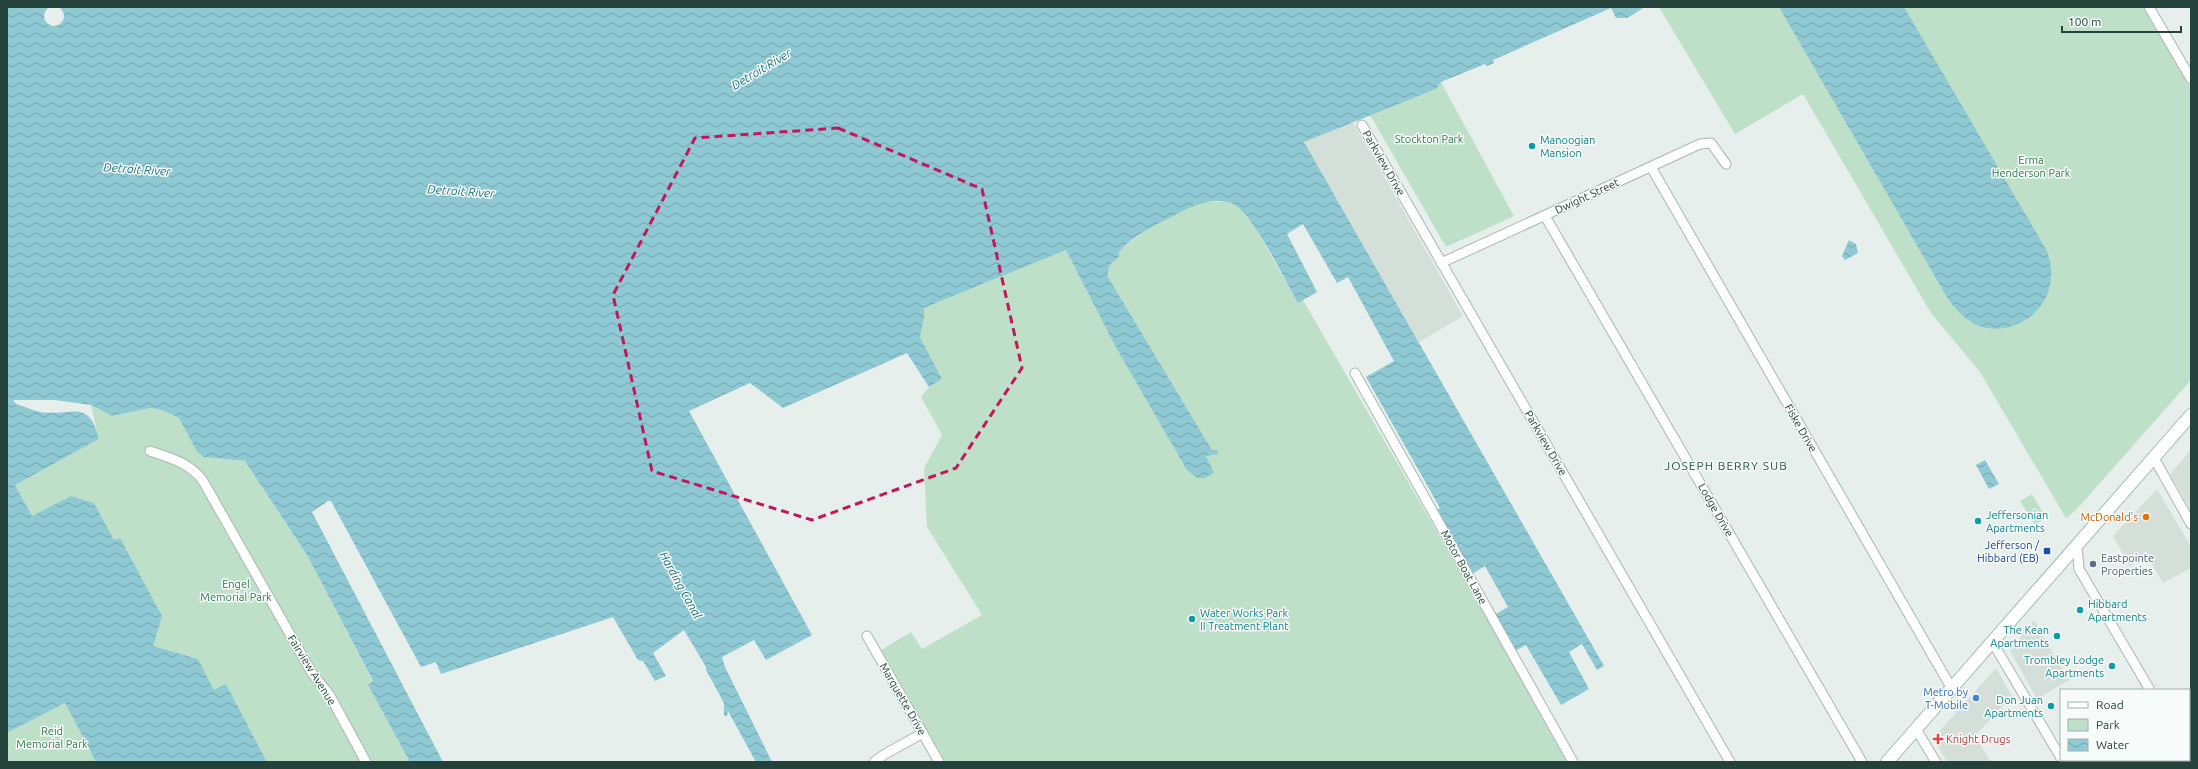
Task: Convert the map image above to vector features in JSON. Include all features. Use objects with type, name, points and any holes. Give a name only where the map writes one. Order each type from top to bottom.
[{"type":"main road","points":[[1887,762],[2191,416]]},
{"type":"street","points":[[2149,7],[2191,79]]},
{"type":"street","name":"Parkview Drive","points":[[1362,125],[1730,762]]},
{"type":"street","name":"Dwight Street","points":[[1441,263],[1705,142],[1715,147],[1726,164]]},
{"type":"street","name":"Fiske Drive","points":[[1650,167],[1952,688]]},
{"type":"street","name":"Lodge Drive","points":[[1545,216],[1862,762]]},
{"type":"street","name":"Motor Boat Lane","points":[[1355,373],[1573,762]]},
{"type":"street","name":"Fairview Avenue","points":[[150,451],[181,461],[198,474],[312,673],[329,694],[366,762]]},
{"type":"street","points":[[2154,458],[2191,524]]},
{"type":"street","points":[[2077,546],[2079,569],[2149,689]]},
{"type":"street","name":"Marquette Drive","points":[[867,636],[940,762]]},
{"type":"street","points":[[1993,643],[2060,757]]},
{"type":"street","points":[[1916,729],[1936,762]]},
{"type":"street","points":[[874,762],[885,754],[923,733]]},
{"type":"highlighted area","points":[[838,128],[982,189],[1022,368],[956,468],[812,520],[652,471],[613,295],[695,138]]},
{"type":"shaded area","points":[[1353,122],[1463,316],[1419,342],[1304,142]]},
{"type":"shaded area","points":[[2191,450],[2191,511],[2170,474]]},
{"type":"shaded area","points":[[2157,489],[2191,547],[2191,568],[2163,583],[2145,553],[2130,567],[2113,536]]},
{"type":"shaded area","points":[[2034,620],[2069,680],[2037,699],[2010,651]]},
{"type":"shaded area","points":[[1996,668],[2012,696],[1975,736],[1991,762],[1947,762],[1933,738]]},
{"type":"green space","name":"Erma Henderson Park","points":[[1659,7],[2145,7],[2191,88],[2191,380],[2076,510],[2066,518],[1980,372],[1931,313],[1803,94],[1735,134]]},
{"type":"green space","name":"Stockton Park","points":[[1441,82],[1514,216],[1446,247],[1370,115],[1436,89]]},
{"type":"green space","points":[[1226,202],[1235,204],[1248,215],[1298,303],[1303,300],[1570,762],[945,762],[881,650],[911,632],[922,649],[982,615],[927,527],[924,468],[942,435],[921,397],[929,387],[942,379],[920,337],[924,318],[924,308],[1066,250],[1114,344],[1142,391],[1206,456],[1217,450],[1212,450],[1108,277],[1108,270],[1110,265],[1119,257],[1119,252],[1125,246],[1156,224],[1198,203]]},
{"type":"green space","name":"Engel Memorial Park","points":[[91,405],[112,416],[151,408],[162,410],[179,418],[197,452],[204,457],[245,461],[307,555],[373,682],[368,685],[410,762],[267,762],[226,684],[214,691],[198,659],[153,646],[120,538],[114,540],[94,503],[71,496],[32,517],[15,485],[99,439]]},
{"type":"green space","points":[[2032,494],[2046,518],[2035,525],[2020,501]]},
{"type":"green space","name":"Reid Memorial Park","points":[[65,703],[96,762],[7,762],[7,733]]},
{"type":"water","points":[[7,7],[1645,7],[1627,18],[1616,18],[1611,8],[1493,60],[1494,63],[1487,66],[1485,64],[1441,82],[1436,89],[1304,142],[1604,666],[1597,670],[1582,644],[1569,652],[1589,689],[1561,705],[1526,645],[1515,651],[1494,615],[1508,607],[1485,566],[1470,575],[1434,512],[1440,508],[1366,377],[1394,361],[1348,277],[1337,283],[1303,224],[1287,234],[1317,292],[1298,303],[1259,233],[1249,219],[1241,209],[1233,204],[1218,201],[1203,203],[1188,208],[1138,235],[1119,252],[1119,257],[1110,265],[1108,270],[1108,277],[1212,450],[1217,450],[1218,454],[1206,456],[1214,473],[1204,478],[1197,478],[1187,470],[1114,344],[1066,250],[924,308],[924,318],[920,337],[942,379],[929,387],[907,353],[783,408],[750,383],[689,411],[812,635],[766,660],[754,640],[722,657],[725,667],[772,762],[756,762],[728,711],[727,716],[724,716],[724,703],[706,670],[706,667],[684,630],[653,653],[666,676],[655,681],[643,661],[638,660],[613,617],[441,674],[436,662],[421,667],[331,501],[328,501],[312,512],[443,762],[410,762],[368,685],[373,681],[307,555],[245,461],[204,457],[197,452],[179,418],[162,410],[151,408],[112,416],[91,405],[55,400],[13,400],[16,404],[40,412],[84,413],[90,418],[95,426],[99,439],[15,485],[32,516],[71,496],[94,503],[114,540],[120,538],[162,616],[153,646],[198,659],[214,690],[226,684],[267,762],[96,762],[65,703],[7,733]]},
{"type":"water","points":[[1779,7],[1904,7],[2047,251],[2051,271],[2049,291],[2043,303],[2035,313],[2013,326],[2001,329],[1988,328],[1971,322],[1963,316],[1948,299]]},
{"type":"water","points":[[1849,240],[1856,244],[1858,253],[1845,260],[1842,256]]},
{"type":"water","points":[[1985,460],[1999,484],[1989,489],[1976,465]]},
{"type":"pier","points":[[54,6],[61,9],[64,16],[61,23],[54,26],[47,23],[44,16],[47,9]]},
{"type":"place","name":"Manoogian Mansion","points":[[1532,146]]},
{"type":"place","name":"McDonald's","points":[[2146,517]]},
{"type":"place","name":"Jeffersonian Apartments","points":[[1978,521]]},
{"type":"place","name":"Jefferson / Hibbard (EB)","points":[[2047,551]]},
{"type":"place","name":"Eastpointe Properties","points":[[2093,564]]},
{"type":"place","name":"Hibbard Apartments","points":[[2080,610]]},
{"type":"place","name":"Water Works Park II Treatment Plant","points":[[1192,619]]},
{"type":"place","name":"The Kean Apartments","points":[[2057,636]]},
{"type":"place","name":"Trombley Lodge Apartments","points":[[2112,666]]},
{"type":"place","name":"Metro by T-Mobile","points":[[1976,698]]},
{"type":"place","name":"Don Juan Apartments","points":[[2051,706]]},
{"type":"place","name":"Knight Drugs","points":[[1938,739]]},
{"type":"district","name":"JOSEPH BERRY SUB","points":[[1726,465]]},
{"type":"water label","name":"Detroit River","points":[[761,69]]},
{"type":"water label","name":"Detroit River","points":[[137,169]]},
{"type":"water label","name":"Detroit River","points":[[461,191]]},
{"type":"water label","name":"Harding Canal","points":[[681,585]]}]
